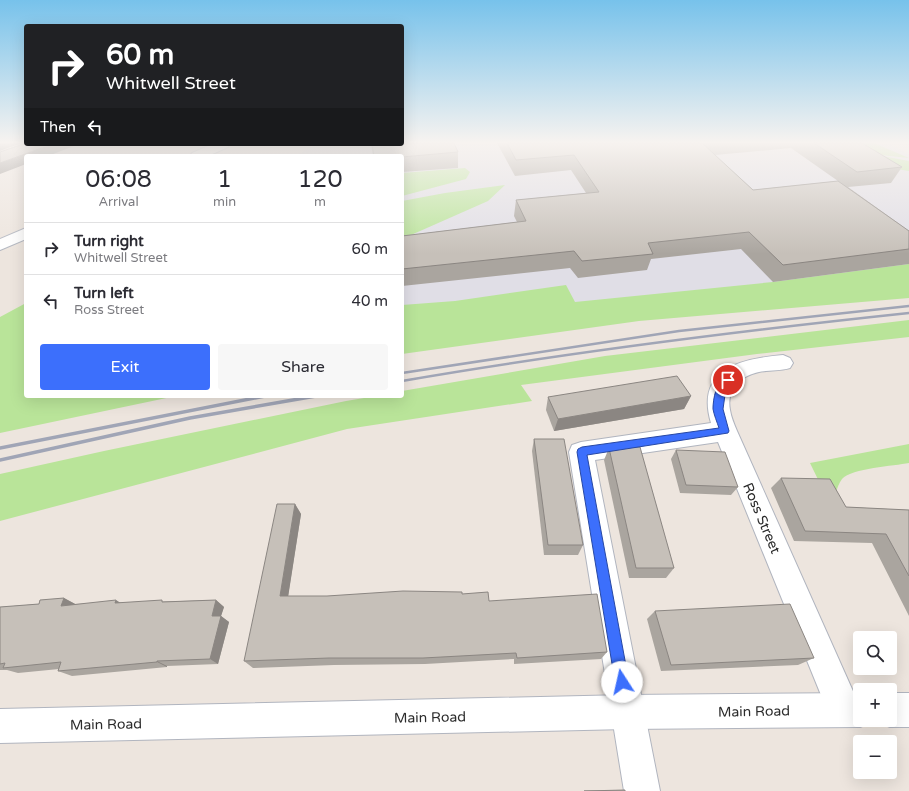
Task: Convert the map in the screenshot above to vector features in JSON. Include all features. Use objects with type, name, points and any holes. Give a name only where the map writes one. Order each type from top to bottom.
[{"type":"street","points":[[0,245],[24,234]]},
{"type":"street","name":"Ross Street","points":[[783,363],[757,365],[734,373],[721,387],[718,409],[724,431],[852,710]]},
{"type":"street","points":[[642,791],[582,452],[724,431]]},
{"type":"street","name":"Main Road","points":[[0,726],[628,712],[852,710]]},
{"type":"street","points":[[897,710],[909,710]]},
{"type":"shaded area","points":[[404,180],[909,180],[909,273],[404,333]]},
{"type":"green space","points":[[404,180],[463,180],[404,195]]},
{"type":"green space","points":[[505,185],[488,201],[404,238],[404,201],[445,193]]},
{"type":"green space","points":[[909,264],[909,298],[639,321],[404,354],[404,305],[455,301],[566,285],[575,302],[773,282]]},
{"type":"green space","points":[[24,304],[24,398],[166,398],[0,433],[0,317]]},
{"type":"green space","points":[[909,320],[909,337],[757,354],[521,385],[532,401],[347,429],[0,521],[0,474],[346,401],[364,398],[404,398],[404,391],[605,356]]},
{"type":"green space","points":[[909,444],[909,463],[874,468],[847,475],[842,479],[836,493],[827,498],[810,463]]},
{"type":"building","points":[[591,180],[742,180],[753,190],[838,181],[909,231],[909,249],[783,265],[749,232],[648,243],[653,254],[582,261],[574,251],[404,269],[404,236],[526,221],[516,200],[599,192]]},
{"type":"building","points":[[677,376],[691,396],[558,419],[548,397]]},
{"type":"building","points":[[534,439],[564,439],[583,545],[548,545]]},
{"type":"building","points":[[640,447],[674,568],[636,568],[609,448]]},
{"type":"building","points":[[676,450],[725,452],[738,487],[686,485]]},
{"type":"building","points":[[781,478],[830,479],[846,507],[909,510],[909,576],[886,534],[805,531]]},
{"type":"building","points":[[277,504],[295,504],[280,596],[327,596],[403,591],[462,592],[462,594],[488,592],[489,601],[597,594],[607,652],[517,658],[516,653],[423,658],[329,658],[244,661]]},
{"type":"building","points":[[64,598],[61,606],[116,600],[115,603],[162,600],[162,602],[216,600],[212,616],[221,616],[210,659],[157,661],[58,671],[61,662],[3,668],[5,663],[0,664],[0,607],[39,604],[40,600]]},
{"type":"building","points":[[790,604],[814,658],[671,665],[655,611]]},
{"type":"building","points":[[625,790],[625,791],[584,791]]},
{"type":"railway","points":[[404,373],[679,331],[909,306]]},
{"type":"railway","points":[[404,381],[465,370],[655,343],[909,313]]},
{"type":"railway","points":[[0,448],[255,398]]},
{"type":"railway","points":[[0,460],[190,418],[305,398]]},
{"type":"route","points":[[622,682],[582,452],[724,431],[718,409],[721,387],[728,380]]}]
